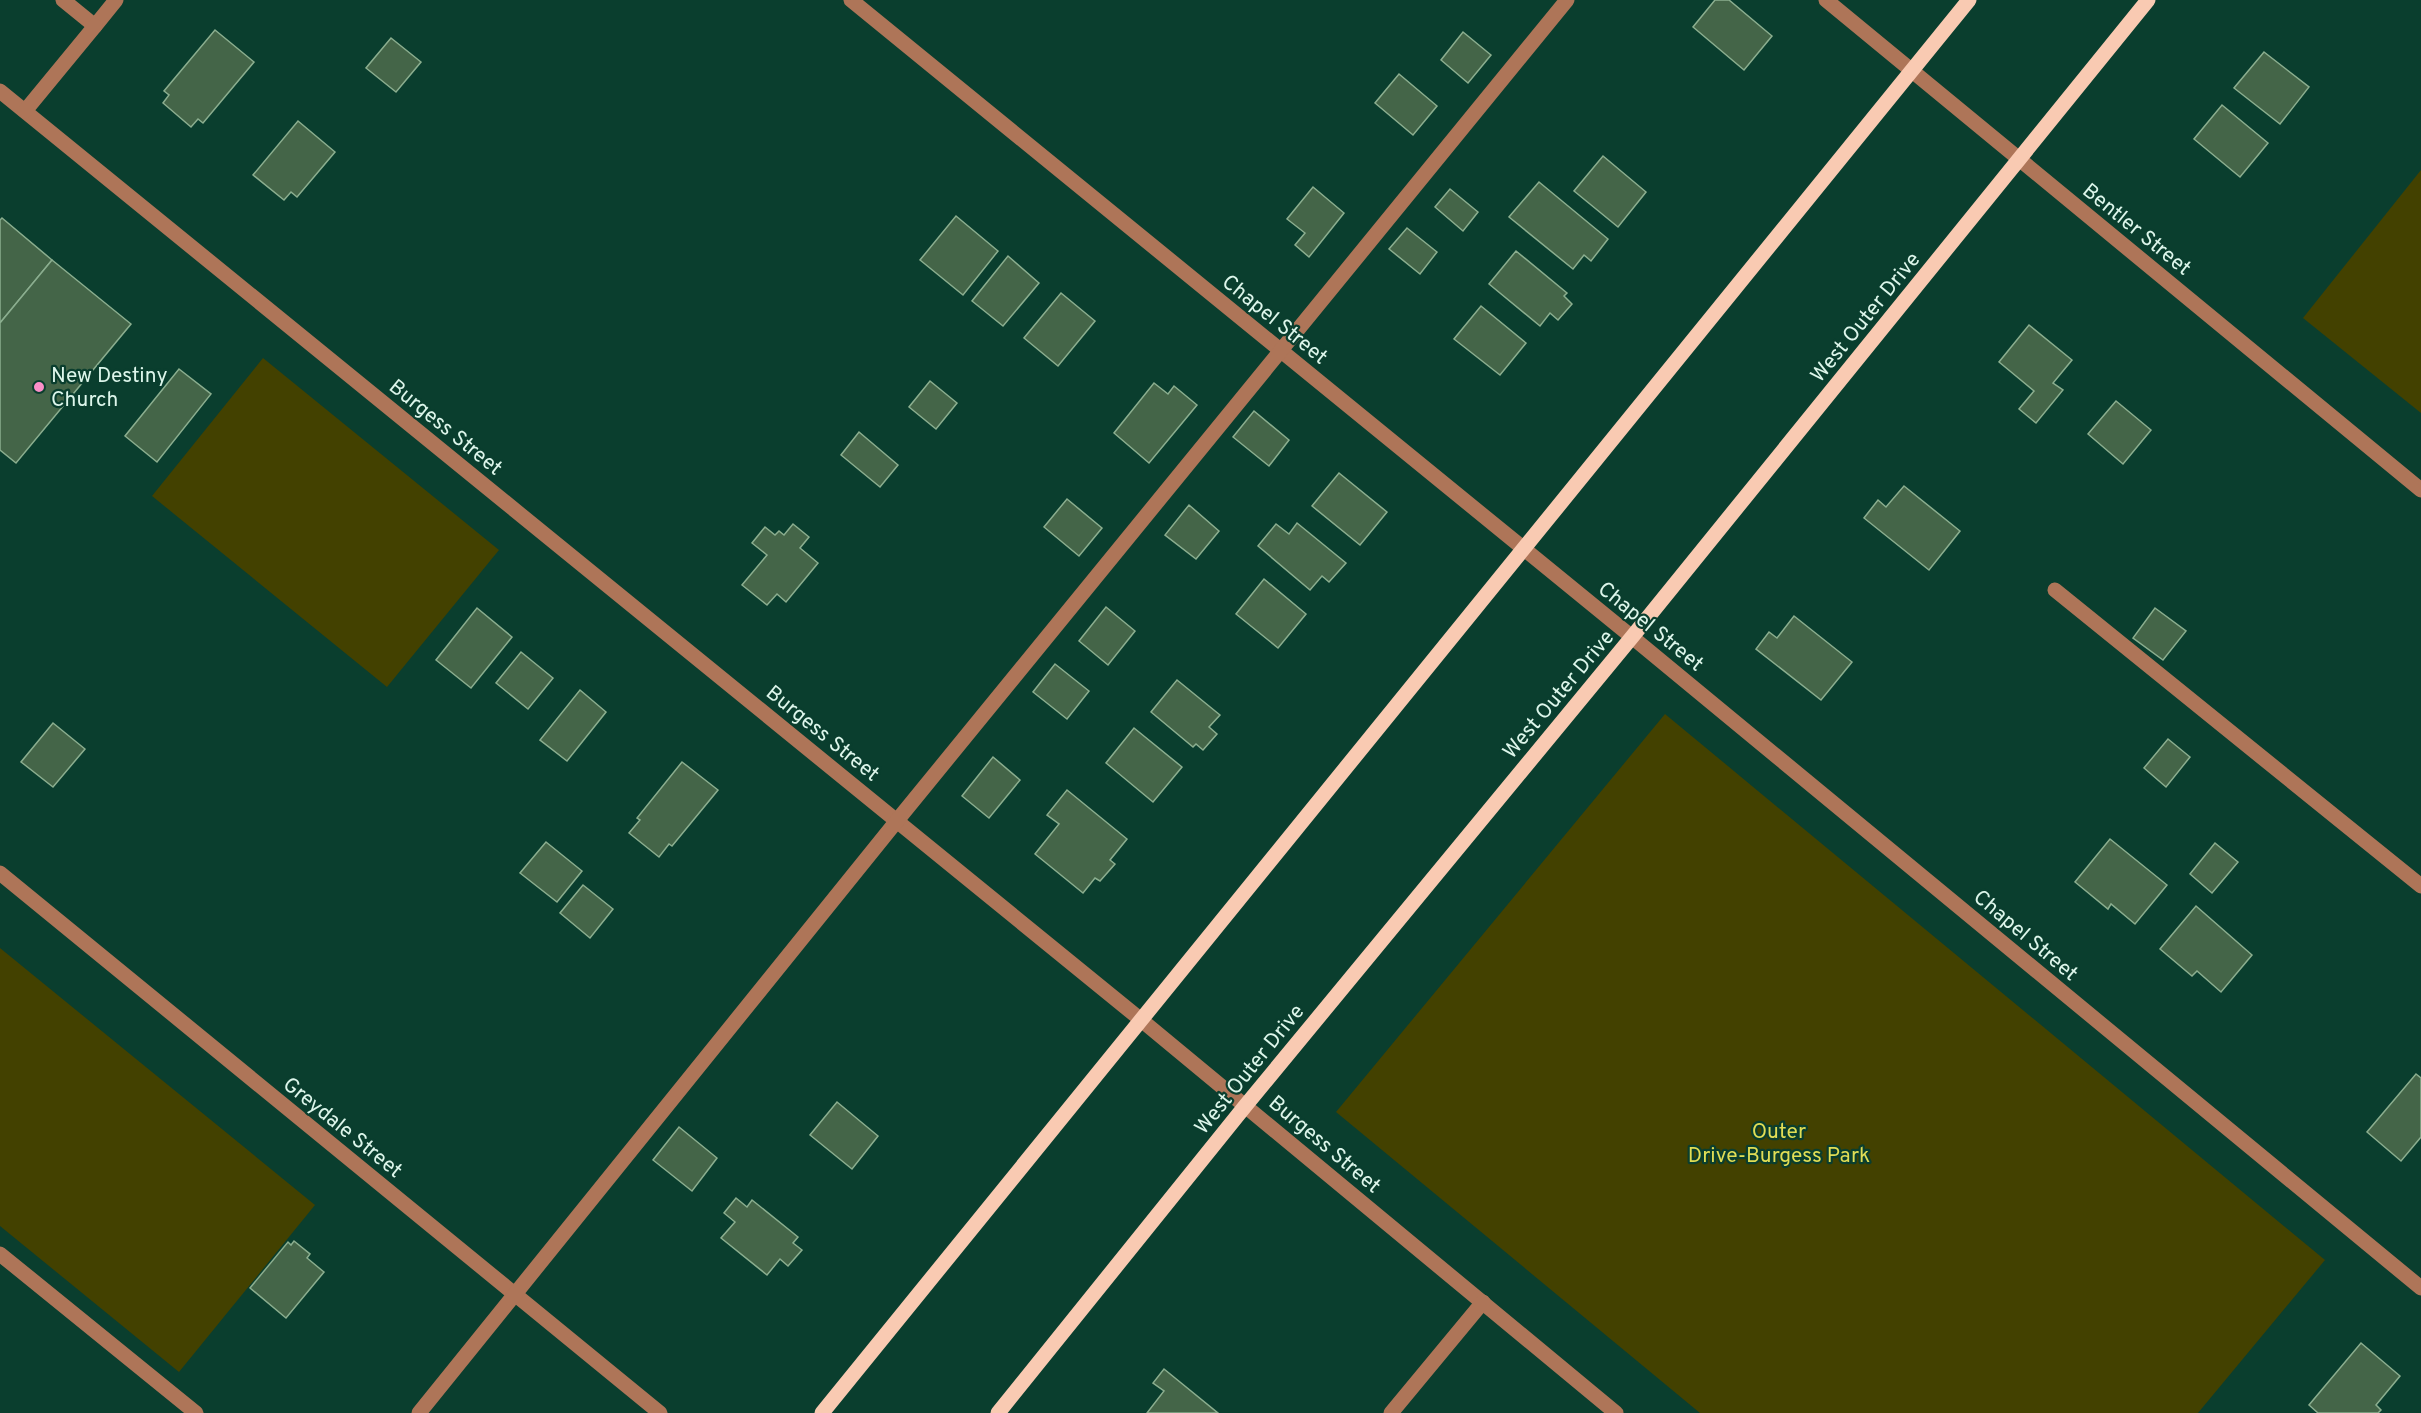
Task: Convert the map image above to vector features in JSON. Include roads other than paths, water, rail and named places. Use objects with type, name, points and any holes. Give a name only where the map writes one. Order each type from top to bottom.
[{"type":"main road","points":[[822,1413],[1969,0]]},
{"type":"main road","name":"West Outer Drive","points":[[998,1413],[1246,1105],[1632,637],[2148,0]]},
{"type":"street","points":[[63,0],[94,26]]},
{"type":"street","points":[[25,111],[116,0]]},
{"type":"street","name":"Chapel Street","points":[[851,0],[1632,637],[2421,1288]]},
{"type":"street","points":[[419,1413],[897,821],[1567,0]]},
{"type":"street","name":"Bentler Street","points":[[1826,0],[2421,490]]},
{"type":"street","name":"Burgess Street","points":[[0,90],[1246,1105],[1616,1413]]},
{"type":"street","points":[[2055,590],[2421,886]]},
{"type":"street","name":"Greydale Street","points":[[0,873],[660,1413]]},
{"type":"street","points":[[0,1254],[196,1413]]},
{"type":"street","points":[[1391,1413],[1483,1302]]},
{"type":"place","name":"New Destiny Church","points":[[39,387]]},
{"type":"park label","name":"Outer Drive-Burgess Park","points":[[1779,1143]]}]
